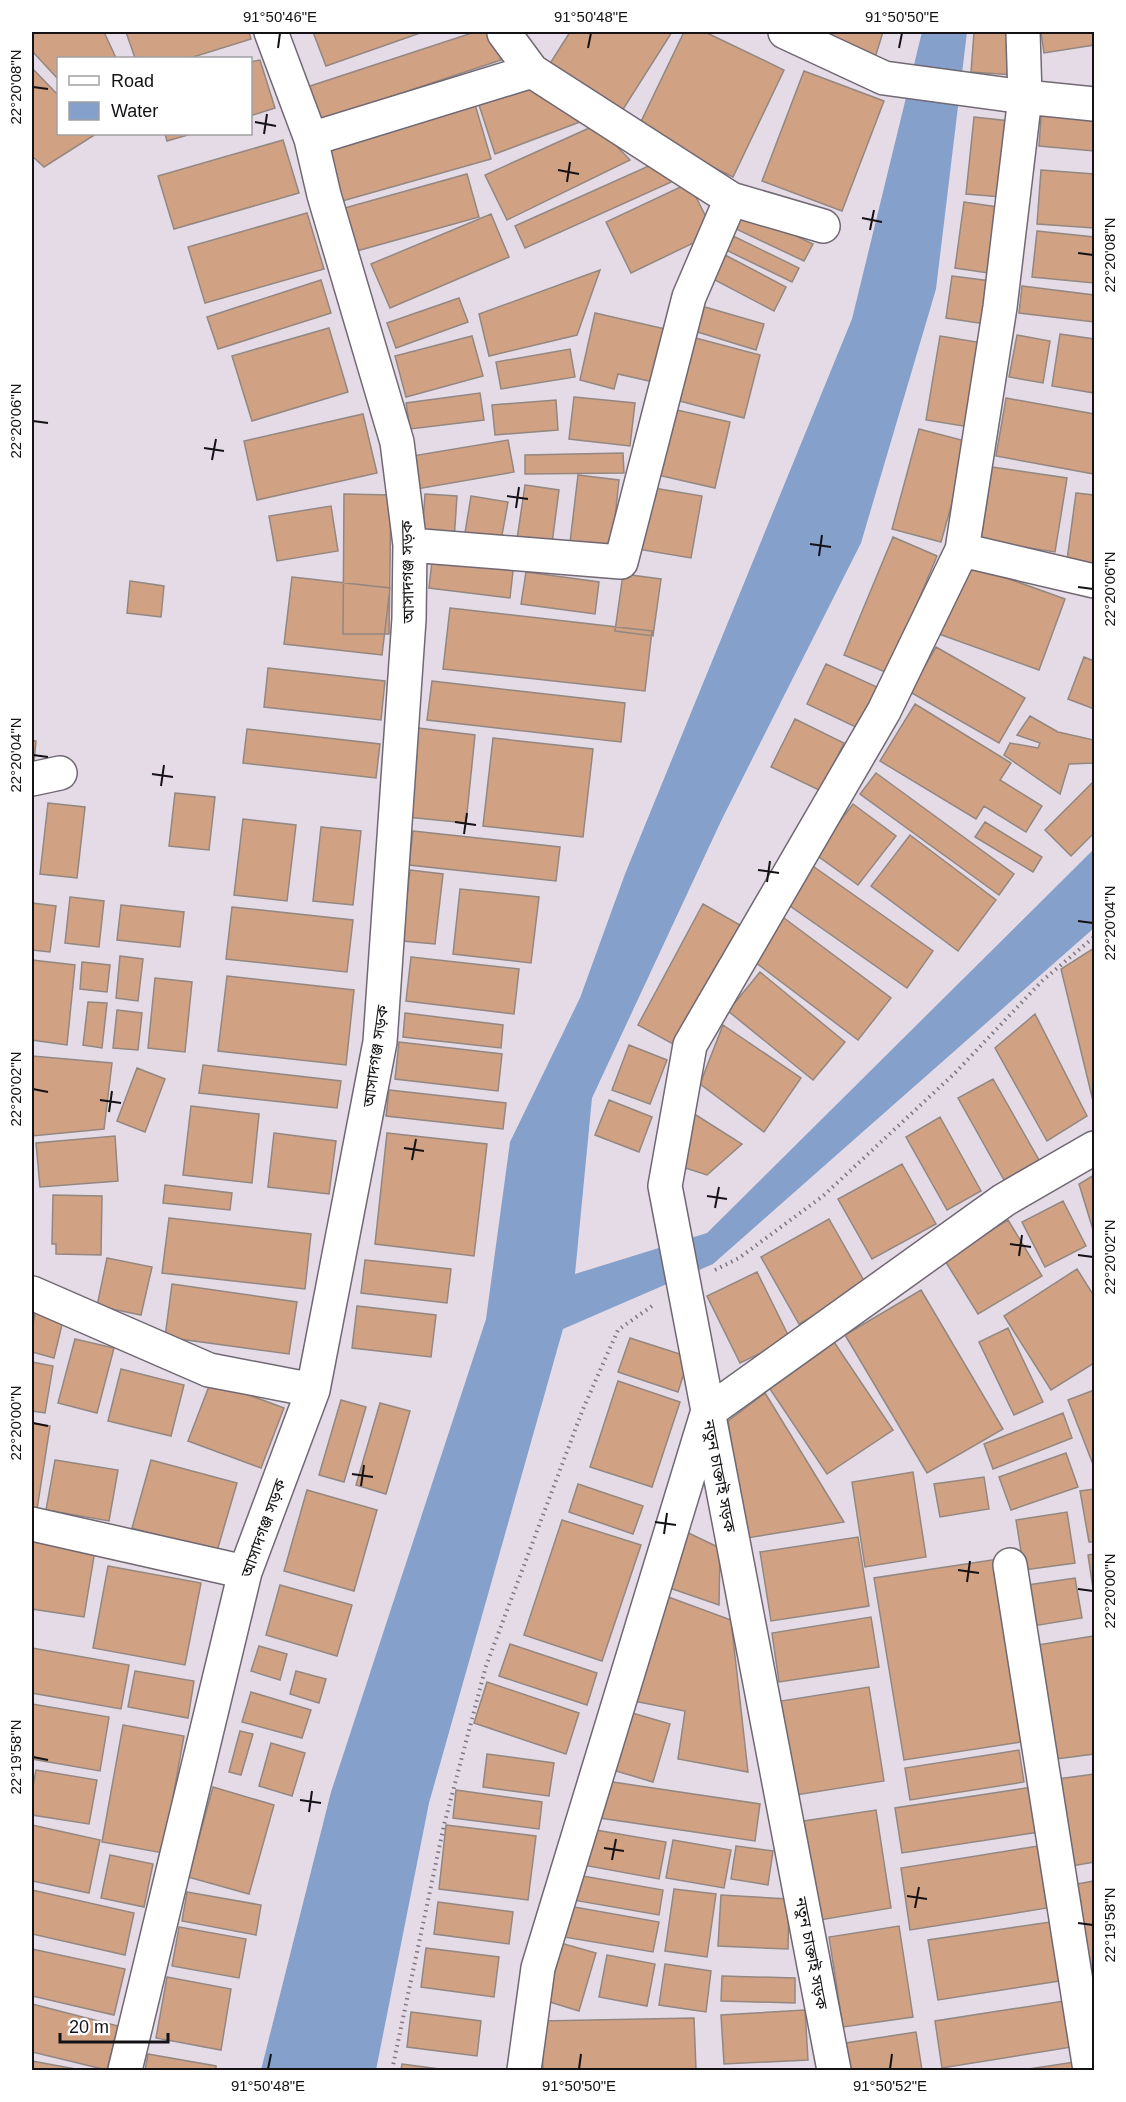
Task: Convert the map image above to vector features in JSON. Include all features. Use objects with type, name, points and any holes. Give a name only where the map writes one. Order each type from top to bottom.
[{"type":"street","name":"আসাদগঞ্জ সড়ক","points":[[125,2070],[245,1572],[313,1390],[380,1042],[409,619],[410,544],[397,442],[324,195],[311,139],[272,32]]},
{"type":"street","points":[[506,32],[504,33],[532,71],[731,199],[823,226]]},
{"type":"street","points":[[785,32],[884,78],[1095,104]]},
{"type":"street","points":[[1023,32],[1011,95],[1000,307],[962,550],[884,711],[690,1045],[664,1186],[708,1412],[1004,1200],[1095,1148]]},
{"type":"street","points":[[311,139],[532,71]]},
{"type":"street","points":[[410,544],[621,562],[689,297],[731,199]]},
{"type":"street","points":[[962,550],[1095,581]]},
{"type":"street","points":[[32,1293],[209,1370],[313,1390]]},
{"type":"street","name":"নতুন চাক্তাই সড়ক","points":[[524,2070],[538,1968],[708,1412]]},
{"type":"street","name":"নতুন চাক্তাই সড়ক","points":[[708,1412],[834,2070]]},
{"type":"street","points":[[32,1524],[245,1572]]},
{"type":"street","points":[[1010,1565],[1090,2070]]},
{"type":"path","points":[[392,2070],[458,1764],[489,1656],[583,1409],[618,1330],[682,1286],[739,1258],[824,1196],[956,1073],[1042,981],[1095,937]]},
{"type":"water","points":[[922,32],[967,32],[936,289],[861,543],[722,819],[592,1098],[575,1274],[707,1233],[1094,849],[1094,928],[713,1264],[563,1329],[429,1803],[376,2070],[261,2070],[331,1792],[486,1319],[510,1142],[580,998],[625,874],[852,319]]},
{"type":"building","points":[[32,32],[104,32],[116,57],[57,57],[57,78],[32,51]]},
{"type":"building","points":[[126,32],[249,32],[251,39],[193,57],[135,57]]},
{"type":"building","points":[[313,32],[423,32],[326,66]]},
{"type":"building","points":[[475,32],[491,32],[501,60],[318,121],[307,87]]},
{"type":"building","points":[[570,32],[672,32],[622,111],[549,65]]},
{"type":"building","points":[[684,32],[705,32],[784,70],[733,177],[637,130]]},
{"type":"building","points":[[833,32],[883,32],[874,61],[828,46]]},
{"type":"building","points":[[974,32],[1017,32],[1014,75],[971,72]]},
{"type":"building","points":[[1041,32],[1094,32],[1094,45],[1044,53]]},
{"type":"building","points":[[260,60],[275,108],[252,115],[252,62]]},
{"type":"building","points":[[32,68],[57,94],[57,135],[94,135],[44,167],[32,156]]},
{"type":"building","points":[[804,71],[884,101],[842,211],[762,181]]},
{"type":"building","points":[[542,86],[593,117],[495,154],[479,105]]},
{"type":"building","points":[[474,101],[491,159],[335,203],[318,145]]},
{"type":"building","points":[[1042,104],[1094,109],[1094,151],[1039,146]]},
{"type":"building","points":[[974,117],[1010,121],[1002,197],[966,194]]},
{"type":"building","points":[[596,125],[630,160],[507,220],[485,175]]},
{"type":"building","points":[[165,135],[188,135],[167,141]]},
{"type":"building","points":[[283,140],[299,193],[174,229],[158,176]]},
{"type":"building","points":[[653,164],[678,179],[525,248],[515,226]]},
{"type":"building","points":[[1041,170],[1094,174],[1094,228],[1037,224]]},
{"type":"building","points":[[467,174],[479,217],[353,252],[341,209]]},
{"type":"building","points":[[689,183],[714,233],[631,273],[606,222]]},
{"type":"building","points":[[964,202],[1004,208],[995,274],[955,268]]},
{"type":"building","points":[[742,210],[813,244],[804,261],[734,228]]},
{"type":"building","points":[[307,213],[324,269],[205,303],[188,247]]},
{"type":"building","points":[[491,214],[509,257],[390,308],[371,264]]},
{"type":"building","points":[[1037,231],[1094,237],[1094,283],[1032,277]]},
{"type":"building","points":[[733,236],[799,268],[792,282],[726,250]]},
{"type":"building","points":[[725,255],[786,287],[774,311],[713,279]]},
{"type":"building","points":[[600,270],[577,335],[489,356],[479,314]]},
{"type":"building","points":[[952,276],[991,281],[985,324],[946,318]]},
{"type":"building","points":[[321,280],[331,313],[218,349],[207,317]]},
{"type":"building","points":[[1022,286],[1094,295],[1094,322],[1019,313]]},
{"type":"building","points":[[459,298],[468,322],[396,348],[387,323]]},
{"type":"building","points":[[698,305],[764,324],[756,350],[691,330]]},
{"type":"building","points":[[595,313],[670,330],[658,383],[618,374],[614,389],[580,380]]},
{"type":"building","points":[[329,328],[348,392],[252,421],[232,356]]},
{"type":"building","points":[[1060,334],[1094,339],[1094,393],[1052,386]]},
{"type":"building","points":[[1017,335],[1050,341],[1043,383],[1009,377]]},
{"type":"building","points":[[472,336],[483,376],[406,397],[395,356]]},
{"type":"building","points":[[688,336],[760,355],[744,418],[672,399]]},
{"type":"building","points":[[940,336],[983,343],[969,427],[926,420]]},
{"type":"building","points":[[570,349],[575,377],[501,389],[496,362]]},
{"type":"building","points":[[480,393],[484,420],[410,429],[406,403]]},
{"type":"building","points":[[574,397],[635,403],[630,446],[569,439]]},
{"type":"building","points":[[1006,398],[1094,414],[1094,474],[996,456]]},
{"type":"building","points":[[556,400],[558,430],[495,435],[492,405]]},
{"type":"building","points":[[668,408],[730,422],[715,488],[653,474]]},
{"type":"building","points":[[363,414],[377,473],[257,500],[244,441]]},
{"type":"building","points":[[919,429],[969,442],[941,542],[892,529]]},
{"type":"building","points":[[508,440],[514,472],[417,489],[412,456]]},
{"type":"building","points":[[623,453],[624,473],[525,474],[525,455]]},
{"type":"building","points":[[992,467],[1067,478],[1055,552],[981,540]]},
{"type":"building","points":[[578,475],[619,480],[611,555],[569,551]]},
{"type":"building","points":[[525,485],[559,490],[551,551],[516,546]]},
{"type":"building","points":[[648,487],[702,496],[691,558],[637,549]]},
{"type":"building","points":[[1076,493],[1094,495],[1094,564],[1067,560]]},
{"type":"building","points":[[344,494],[391,495],[389,634],[343,634]]},
{"type":"building","points":[[425,494],[457,496],[454,541],[422,539]]},
{"type":"building","points":[[471,496],[508,502],[500,546],[464,539]]},
{"type":"building","points":[[331,506],[338,551],[277,561],[269,516]]},
{"type":"building","points":[[893,537],[937,556],[888,673],[844,655]]},
{"type":"building","points":[[433,552],[514,562],[510,598],[429,588]]},
{"type":"building","points":[[965,563],[1065,599],[1039,670],[939,634]]},
{"type":"building","points":[[526,572],[599,582],[595,614],[521,604]]},
{"type":"building","points":[[623,574],[661,579],[653,636],[615,631]]},
{"type":"building","points":[[292,577],[390,588],[382,655],[284,644]]},
{"type":"building","points":[[130,581],[164,586],[161,617],[127,613]]},
{"type":"building","points":[[450,608],[652,631],[645,691],[443,669]]},
{"type":"building","points":[[936,647],[1025,698],[999,743],[910,692]]},
{"type":"building","points":[[1084,657],[1094,661],[1094,709],[1068,699]]},
{"type":"building","points":[[826,664],[877,687],[858,728],[807,704]]},
{"type":"building","points":[[268,668],[385,681],[381,720],[264,707]]},
{"type":"building","points":[[432,681],[625,703],[621,742],[427,720]]},
{"type":"building","points":[[915,704],[1011,763],[1000,780],[1042,806],[1026,832],[984,806],[976,819],[880,761]]},
{"type":"building","points":[[1030,716],[1058,732],[1094,740],[1094,763],[1069,764],[1060,794],[1004,755],[1010,743],[1038,748],[1040,743],[1017,735]]},
{"type":"building","points":[[795,719],[844,743],[821,791],[771,767]]},
{"type":"building","points":[[418,728],[475,735],[466,823],[407,817]]},
{"type":"building","points":[[247,729],[380,744],[376,778],[243,763]]},
{"type":"building","points":[[493,738],[593,749],[583,837],[483,826]]},
{"type":"building","points":[[32,740],[36,741],[33,772],[32,772]]},
{"type":"building","points":[[876,773],[1014,874],[999,895],[860,794]]},
{"type":"building","points":[[1094,781],[1094,833],[1071,856],[1045,830]]},
{"type":"building","points":[[175,793],[215,797],[209,850],[169,846]]},
{"type":"building","points":[[48,803],[85,807],[77,878],[40,874]]},
{"type":"building","points":[[853,804],[896,836],[858,885],[815,854]]},
{"type":"building","points":[[243,819],[296,825],[287,901],[234,895]]},
{"type":"building","points":[[985,822],[1042,857],[1033,872],[975,837]]},
{"type":"building","points":[[321,827],[361,831],[353,905],[313,901]]},
{"type":"building","points":[[413,831],[560,847],[556,881],[409,865]]},
{"type":"building","points":[[910,835],[996,900],[958,951],[871,886]]},
{"type":"building","points":[[810,864],[933,951],[907,988],[783,901]]},
{"type":"building","points":[[410,870],[443,874],[435,944],[402,941]]},
{"type":"building","points":[[460,889],[539,897],[531,963],[453,954]]},
{"type":"building","points":[[70,897],[104,901],[99,947],[65,943]]},
{"type":"building","points":[[32,903],[56,906],[50,952],[32,950]]},
{"type":"building","points":[[703,904],[740,925],[675,1045],[638,1025]]},
{"type":"building","points":[[121,905],[184,912],[180,947],[117,940]]},
{"type":"building","points":[[232,907],[353,920],[347,972],[226,959]]},
{"type":"building","points":[[780,915],[891,998],[858,1040],[747,956]]},
{"type":"building","points":[[1094,948],[1094,1105],[1061,969]]},
{"type":"building","points":[[120,956],[143,959],[138,1001],[116,998]]},
{"type":"building","points":[[411,957],[519,969],[514,1014],[406,1001]]},
{"type":"building","points":[[32,960],[75,965],[67,1045],[32,1040]]},
{"type":"building","points":[[82,962],[110,965],[107,992],[80,989]]},
{"type":"building","points":[[760,972],[845,1042],[813,1080],[728,1011]]},
{"type":"building","points":[[227,976],[354,990],[346,1065],[218,1051]]},
{"type":"building","points":[[155,978],[192,982],[185,1052],[148,1048]]},
{"type":"building","points":[[88,1002],[107,1003],[102,1048],[83,1045]]},
{"type":"building","points":[[117,1010],[142,1013],[138,1050],[113,1048]]},
{"type":"building","points":[[405,1013],[503,1025],[501,1048],[403,1037]]},
{"type":"building","points":[[1035,1014],[1087,1116],[1047,1141],[995,1048]]},
{"type":"building","points":[[723,1025],[801,1078],[764,1132],[700,1084]]},
{"type":"building","points":[[399,1042],[502,1054],[498,1091],[395,1079]]},
{"type":"building","points":[[629,1045],[667,1060],[650,1104],[612,1090]]},
{"type":"building","points":[[32,1056],[112,1063],[104,1129],[32,1136]]},
{"type":"building","points":[[203,1065],[341,1081],[337,1108],[199,1093]]},
{"type":"building","points":[[137,1068],[165,1079],[145,1132],[117,1121]]},
{"type":"building","points":[[993,1079],[1039,1160],[1004,1180],[958,1098]]},
{"type":"building","points":[[389,1090],[506,1103],[503,1129],[386,1116]]},
{"type":"building","points":[[609,1100],[652,1117],[639,1152],[595,1135]]},
{"type":"building","points":[[191,1106],[259,1114],[252,1183],[183,1175]]},
{"type":"building","points":[[688,1110],[742,1144],[707,1175],[679,1166]]},
{"type":"building","points":[[940,1117],[981,1191],[947,1210],[906,1137]]},
{"type":"building","points":[[274,1133],[336,1141],[329,1194],[268,1187]]},
{"type":"building","points":[[387,1133],[487,1144],[474,1256],[375,1244]]},
{"type":"building","points":[[115,1136],[118,1181],[40,1187],[36,1143]]},
{"type":"building","points":[[902,1164],[936,1224],[872,1259],[838,1199]]},
{"type":"building","points":[[1094,1175],[1094,1233],[1079,1184]]},
{"type":"building","points":[[165,1185],[232,1193],[230,1210],[163,1203]]},
{"type":"building","points":[[53,1195],[102,1196],[101,1255],[56,1254],[56,1244],[52,1244]]},
{"type":"building","points":[[1063,1201],[1086,1246],[1045,1267],[1022,1222]]},
{"type":"building","points":[[169,1218],[311,1234],[305,1289],[162,1273]]},
{"type":"building","points":[[829,1219],[867,1286],[799,1324],[761,1257]]},
{"type":"building","points":[[1008,1220],[1042,1276],[978,1314],[944,1259]]},
{"type":"building","points":[[107,1258],[152,1267],[141,1315],[97,1306]]},
{"type":"building","points":[[365,1260],[451,1269],[447,1303],[361,1293]]},
{"type":"building","points":[[1077,1269],[1094,1296],[1094,1363],[1051,1390],[1004,1316]]},
{"type":"building","points":[[757,1272],[790,1339],[740,1363],[707,1296]]},
{"type":"building","points":[[172,1284],[297,1302],[289,1354],[165,1337]]},
{"type":"building","points":[[921,1290],[1003,1429],[927,1473],[845,1335]]},
{"type":"building","points":[[37,1305],[65,1312],[54,1358],[32,1352],[32,1328]]},
{"type":"building","points":[[357,1306],[436,1315],[431,1357],[352,1348]]},
{"type":"building","points":[[1008,1328],[1043,1402],[1014,1415],[979,1342]]},
{"type":"building","points":[[630,1338],[689,1357],[678,1392],[618,1372]]},
{"type":"building","points":[[75,1339],[114,1348],[97,1413],[58,1403]]},
{"type":"building","points":[[834,1342],[893,1430],[827,1474],[768,1386]]},
{"type":"building","points":[[32,1362],[53,1366],[45,1413],[32,1411]]},
{"type":"building","points":[[121,1369],[184,1385],[171,1436],[108,1421]]},
{"type":"building","points":[[211,1381],[284,1408],[261,1468],[188,1441]]},
{"type":"building","points":[[618,1381],[680,1402],[652,1487],[590,1467]]},
{"type":"building","points":[[1094,1390],[1094,1467],[1068,1400]]},
{"type":"building","points":[[765,1393],[844,1522],[747,1538],[728,1421]]},
{"type":"building","points":[[341,1400],[366,1407],[344,1482],[319,1475]]},
{"type":"building","points":[[380,1403],[410,1411],[386,1494],[356,1485]]},
{"type":"building","points":[[1063,1413],[1072,1438],[993,1469],[984,1444]]},
{"type":"building","points":[[32,1423],[50,1426],[36,1516],[32,1516]]},
{"type":"building","points":[[1066,1453],[1078,1487],[1011,1510],[999,1477]]},
{"type":"building","points":[[55,1460],[118,1470],[109,1521],[46,1510]]},
{"type":"building","points":[[151,1460],[237,1483],[217,1551],[132,1528]]},
{"type":"building","points":[[913,1472],[926,1557],[865,1567],[852,1482]]},
{"type":"building","points":[[984,1477],[989,1509],[940,1517],[934,1484]]},
{"type":"building","points":[[578,1484],[643,1506],[633,1534],[569,1512]]},
{"type":"building","points":[[1094,1489],[1094,1542],[1089,1542],[1080,1491]]},
{"type":"building","points":[[307,1490],[377,1510],[354,1591],[284,1571]]},
{"type":"building","points":[[1067,1512],[1075,1563],[1024,1570],[1016,1520]]},
{"type":"building","points":[[562,1520],[641,1545],[602,1661],[524,1635]]},
{"type":"building","points":[[678,1528],[720,1548],[719,1605],[658,1584]]},
{"type":"building","points":[[858,1537],[869,1606],[771,1621],[760,1552]]},
{"type":"building","points":[[32,1540],[95,1550],[84,1617],[32,1609]]},
{"type":"building","points":[[1094,1554],[1094,1595],[1088,1555]]},
{"type":"building","points":[[998,1559],[1027,1741],[904,1760],[874,1578]]},
{"type":"building","points":[[108,1566],[201,1583],[185,1665],[93,1648]]},
{"type":"building","points":[[1075,1578],[1082,1618],[1027,1627],[1021,1586]]},
{"type":"building","points":[[280,1585],[352,1605],[337,1656],[266,1635]]},
{"type":"building","points":[[663,1595],[731,1620],[748,1772],[678,1759],[685,1711],[628,1700]]},
{"type":"building","points":[[871,1617],[879,1667],[779,1682],[772,1633]]},
{"type":"building","points":[[1094,1636],[1094,1754],[1049,1760],[1031,1646]]},
{"type":"building","points":[[510,1644],[597,1673],[587,1705],[499,1676]]},
{"type":"building","points":[[259,1646],[287,1654],[280,1680],[251,1671]]},
{"type":"building","points":[[32,1648],[129,1665],[121,1709],[32,1693]]},
{"type":"building","points":[[135,1671],[194,1681],[188,1718],[128,1707]]},
{"type":"building","points":[[296,1671],[326,1679],[319,1703],[290,1694]]},
{"type":"building","points":[[487,1682],[579,1713],[566,1754],[474,1723]]},
{"type":"building","points":[[869,1687],[884,1781],[796,1795],[781,1701]]},
{"type":"building","points":[[251,1692],[311,1710],[302,1738],[242,1722]]},
{"type":"building","points":[[32,1704],[109,1717],[100,1771],[32,1759]]},
{"type":"building","points":[[622,1710],[670,1724],[653,1782],[606,1768]]},
{"type":"building","points":[[123,1725],[184,1736],[163,1853],[102,1842]]},
{"type":"building","points":[[240,1731],[253,1734],[241,1775],[229,1772]]},
{"type":"building","points":[[271,1743],[305,1753],[292,1796],[259,1786]]},
{"type":"building","points":[[1019,1750],[1024,1782],[910,1800],[905,1768]]},
{"type":"building","points":[[487,1754],[554,1763],[549,1796],[483,1787]]},
{"type":"building","points":[[36,1770],[97,1780],[89,1824],[32,1815],[32,1792]]},
{"type":"building","points":[[1094,1774],[1094,1862],[1072,1866],[1058,1779]]},
{"type":"building","points":[[606,1781],[760,1804],[755,1841],[600,1818]]},
{"type":"building","points":[[213,1787],[274,1805],[249,1894],[188,1877]]},
{"type":"building","points":[[1032,1787],[1039,1832],[902,1853],[895,1808]]},
{"type":"building","points":[[456,1790],[542,1802],[539,1829],[453,1818]]},
{"type":"building","points":[[876,1810],[891,1908],[820,1920],[804,1821]]},
{"type":"building","points":[[32,1825],[100,1840],[89,1893],[32,1881]]},
{"type":"building","points":[[446,1825],[536,1836],[528,1900],[439,1889]]},
{"type":"building","points":[[590,1829],[666,1842],[659,1879],[583,1865]]},
{"type":"building","points":[[673,1840],[731,1850],[724,1888],[666,1878]]},
{"type":"building","points":[[736,1846],[773,1851],[768,1885],[731,1879]]},
{"type":"building","points":[[1038,1846],[1047,1908],[910,1930],[901,1868]]},
{"type":"building","points":[[110,1855],[153,1864],[144,1907],[101,1898]]},
{"type":"building","points":[[577,1875],[663,1890],[659,1915],[573,1900]]},
{"type":"building","points":[[1094,1881],[1094,1967],[1084,1969],[1071,1885]]},
{"type":"building","points":[[674,1889],[716,1894],[707,1957],[665,1951]]},
{"type":"building","points":[[32,1890],[134,1913],[125,1955],[32,1934]]},
{"type":"building","points":[[187,1892],[261,1905],[256,1935],[182,1921]]},
{"type":"building","points":[[721,1895],[789,1899],[788,1949],[718,1946]]},
{"type":"building","points":[[438,1902],[513,1912],[509,1944],[434,1934]]},
{"type":"building","points":[[563,1905],[659,1922],[653,1952],[558,1936]]},
{"type":"building","points":[[1050,1922],[1059,1981],[938,2000],[928,1940]]},
{"type":"building","points":[[899,1926],[913,2017],[843,2027],[829,1937]]},
{"type":"building","points":[[179,1927],[246,1939],[239,1978],[172,1966]]},
{"type":"building","points":[[557,1942],[596,1953],[579,2011],[540,1999]]},
{"type":"building","points":[[426,1948],[499,1957],[494,1997],[421,1987]]},
{"type":"building","points":[[32,1949],[125,1969],[114,2015],[32,1996]]},
{"type":"building","points":[[607,1955],[655,1964],[647,2006],[599,1997]]},
{"type":"building","points":[[665,1964],[711,1971],[706,2012],[659,2005]]},
{"type":"building","points":[[722,1976],[795,1978],[795,2003],[721,2001]]},
{"type":"building","points":[[167,1977],[231,1989],[221,2050],[156,2038]]},
{"type":"building","points":[[1070,2000],[1078,2046],[942,2068],[935,2021]]},
{"type":"building","points":[[32,2004],[118,2026],[107,2070],[32,2052]]},
{"type":"building","points":[[805,2010],[808,2060],[724,2064],[721,2015]]},
{"type":"building","points":[[411,2012],[481,2021],[477,2056],[407,2047]]},
{"type":"building","points":[[694,2018],[696,2070],[543,2070],[541,2021]]},
{"type":"building","points":[[916,2032],[922,2070],[850,2070],[846,2043]]},
{"type":"building","points":[[148,2054],[216,2066],[216,2070],[145,2070]]},
{"type":"building","points":[[32,2061],[81,2070],[32,2070]]},
{"type":"building","points":[[1081,2061],[1082,2070],[1022,2070]]},
{"type":"building","points":[[402,2064],[447,2070],[401,2070]]}]
